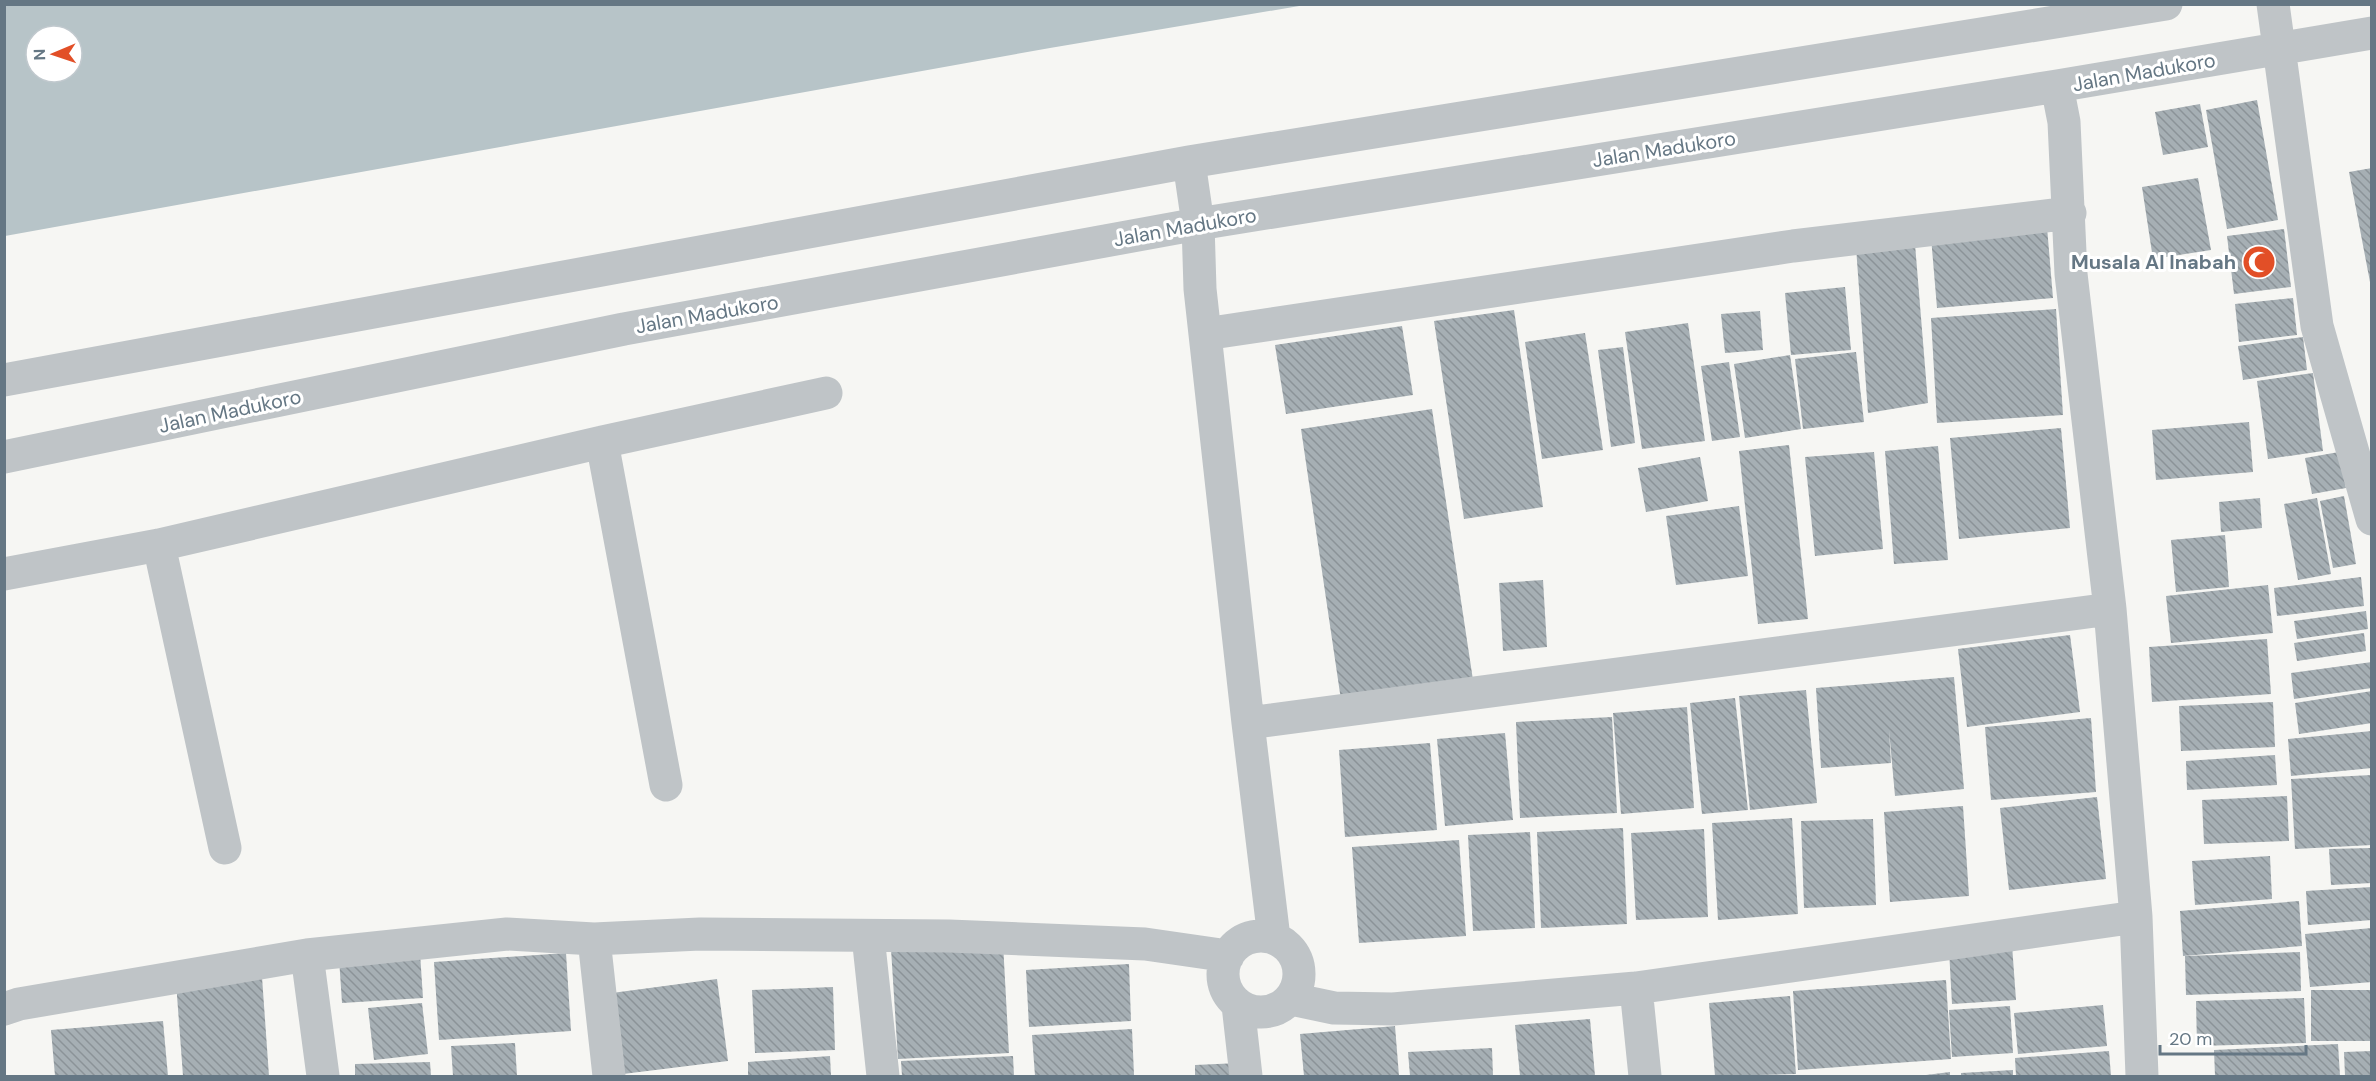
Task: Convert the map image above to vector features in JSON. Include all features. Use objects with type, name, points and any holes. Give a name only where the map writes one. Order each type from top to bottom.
[{"type":"street","points":[[4,380],[1189,162],[2166,4]]},
{"type":"street","points":[[2273,4],[2318,326],[2372,519]]},
{"type":"street","name":"Jalan Madukoro","points":[[4,458],[624,330],[1198,224],[2372,33]]},
{"type":"street","points":[[2057,86],[2064,122],[2070,213],[2071,274],[2110,609],[2136,917],[2142,1077]]},
{"type":"street","points":[[1189,162],[1198,224],[1200,289],[1274,938]]},
{"type":"street","points":[[1205,334],[1793,246],[2070,213]]},
{"type":"street","points":[[4,574],[159,545],[602,442],[826,393]]},
{"type":"street","points":[[602,442],[666,785]]},
{"type":"street","points":[[159,545],[225,848]]},
{"type":"street","points":[[1248,723],[2110,609]]},
{"type":"street","points":[[1291,999],[1334,1008],[1393,1009],[1635,988],[2136,917]]},
{"type":"street","points":[[4,1009],[19,1004],[307,955],[507,934],[594,939],[700,934],[949,936],[1145,944],[1228,956]]},
{"type":"street","points":[[1261,935],[1274,938],[1289,947],[1299,963],[1299,982],[1291,999],[1279,1008],[1266,1012],[1251,1011],[1238,1005],[1229,994],[1225,982],[1223,969],[1228,956],[1236,945],[1247,938],[1261,935]]},
{"type":"street","points":[[868,936],[883,1077]]},
{"type":"street","points":[[594,939],[609,1077]]},
{"type":"street","points":[[307,955],[323,1077]]},
{"type":"street","points":[[1635,988],[1645,1077]]},
{"type":"street","points":[[1238,1005],[1246,1077]]},
{"type":"shaded area","points":[[5,4],[1305,4],[5,236]]},
{"type":"building","points":[[2257,100],[2278,220],[2227,229],[2206,110]]},
{"type":"building","points":[[2200,104],[2208,147],[2163,155],[2155,112]]},
{"type":"building","points":[[2372,168],[2372,282],[2370,282],[2349,172]]},
{"type":"building","points":[[2198,178],[2211,250],[2153,259],[2142,187]]},
{"type":"building","points":[[2047,227],[2053,298],[1937,308],[1931,237]]},
{"type":"building","name":"Musala Al Inabah","points":[[2284,229],[2291,287],[2234,294],[2227,236]]},
{"type":"building","points":[[1915,244],[1928,403],[1868,413],[1856,247]]},
{"type":"building","points":[[1845,287],[1851,350],[1791,355],[1785,293]]},
{"type":"building","points":[[2293,298],[2297,335],[2239,342],[2235,304]]},
{"type":"building","points":[[2056,309],[2063,415],[1937,423],[1931,318]]},
{"type":"building","points":[[1514,310],[1543,507],[1464,519],[1434,321]]},
{"type":"building","points":[[1760,311],[1763,350],[1725,353],[1721,314]]},
{"type":"building","points":[[1688,323],[1705,441],[1642,449],[1625,332]]},
{"type":"building","points":[[1402,326],[1413,395],[1286,414],[1275,345]]},
{"type":"building","points":[[1585,333],[1603,450],[1542,459],[1525,342]]},
{"type":"building","points":[[2303,337],[2307,370],[2243,380],[2238,346]]},
{"type":"building","points":[[1623,347],[1635,443],[1611,447],[1598,350]]},
{"type":"building","points":[[1856,352],[1864,422],[1803,429],[1795,359]]},
{"type":"building","points":[[1790,355],[1801,429],[1745,438],[1734,364]]},
{"type":"building","points":[[1729,362],[1740,437],[1712,441],[1701,366]]},
{"type":"building","points":[[2313,373],[2323,451],[2268,459],[2257,381]]},
{"type":"building","points":[[1432,409],[1473,680],[1341,700],[1301,429]]},
{"type":"building","points":[[2249,422],[2253,472],[2156,480],[2152,430]]},
{"type":"building","points":[[2061,428],[2070,528],[1959,539],[1950,438]]},
{"type":"building","points":[[1789,445],[1808,619],[1758,624],[1739,451]]},
{"type":"building","points":[[1938,446],[1948,560],[1894,564],[1885,451]]},
{"type":"building","points":[[1874,452],[1883,549],[1815,556],[1805,457]]},
{"type":"building","points":[[2339,452],[2346,488],[2312,494],[2305,458]]},
{"type":"building","points":[[1700,457],[1708,501],[1646,512],[1638,468]]},
{"type":"building","points":[[2344,496],[2356,564],[2333,568],[2320,501]]},
{"type":"building","points":[[2260,498],[2262,528],[2221,532],[2219,502]]},
{"type":"building","points":[[2317,498],[2331,574],[2298,580],[2284,504]]},
{"type":"building","points":[[1739,506],[1748,576],[1676,585],[1666,516]]},
{"type":"building","points":[[2225,535],[2229,587],[2176,592],[2171,540]]},
{"type":"building","points":[[2361,577],[2364,606],[2277,616],[2274,588]]},
{"type":"building","points":[[1543,580],[1547,647],[1503,651],[1499,583]]},
{"type":"building","points":[[2268,585],[2273,633],[2171,643],[2166,596]]},
{"type":"building","points":[[2366,611],[2368,629],[2297,639],[2294,621]]},
{"type":"building","points":[[2364,633],[2366,651],[2297,661],[2294,643]]},
{"type":"building","points":[[2070,635],[2080,712],[1967,727],[1958,649]]},
{"type":"building","points":[[2267,639],[2271,694],[2152,702],[2149,647]]},
{"type":"building","points":[[2372,662],[2372,688],[2294,699],[2291,673]]},
{"type":"building","points":[[1954,677],[1964,789],[1895,796],[1889,730],[1891,763],[1821,768],[1816,688]]},
{"type":"building","points":[[1806,690],[1817,803],[1750,810],[1739,696]]},
{"type":"building","points":[[2372,691],[2372,723],[2299,734],[2295,703]]},
{"type":"building","points":[[1735,698],[1748,810],[1702,814],[1690,703]]},
{"type":"building","points":[[2273,702],[2275,747],[2181,751],[2179,706]]},
{"type":"building","points":[[1687,707],[1694,808],[1621,814],[1613,713]]},
{"type":"building","points":[[1612,717],[1617,813],[1520,818],[1516,722]]},
{"type":"building","points":[[2091,718],[2096,792],[1991,800],[1985,727]]},
{"type":"building","points":[[2372,731],[2372,768],[2291,776],[2288,739]]},
{"type":"building","points":[[1505,733],[1513,820],[1445,826],[1437,739]]},
{"type":"building","points":[[1430,743],[1437,830],[1345,837],[1339,750]]},
{"type":"building","points":[[2275,755],[2277,785],[2187,790],[2186,761]]},
{"type":"building","points":[[2372,775],[2372,845],[2295,849],[2291,779]]},
{"type":"building","points":[[2287,796],[2289,841],[2204,844],[2202,800]]},
{"type":"building","points":[[2097,797],[2106,879],[2009,890],[2000,808]]},
{"type":"building","points":[[1963,806],[1969,896],[1890,902],[1884,812]]},
{"type":"building","points":[[1792,818],[1798,914],[1718,920],[1712,823]]},
{"type":"building","points":[[1873,819],[1876,905],[1804,908],[1801,821]]},
{"type":"building","points":[[1623,828],[1627,924],[1541,928],[1537,832]]},
{"type":"building","points":[[1704,829],[1708,917],[1636,920],[1631,833]]},
{"type":"building","points":[[1530,832],[1535,928],[1473,931],[1468,835]]},
{"type":"building","points":[[1459,840],[1466,936],[1359,943],[1352,847]]},
{"type":"building","points":[[2372,848],[2372,883],[2331,885],[2329,849]]},
{"type":"building","points":[[2270,856],[2272,899],[2195,905],[2192,861]]},
{"type":"building","points":[[2372,887],[2372,920],[2308,925],[2306,891]]},
{"type":"building","points":[[2299,901],[2302,946],[2183,956],[2180,911]]},
{"type":"building","points":[[2372,928],[2372,982],[2310,987],[2305,934]]},
{"type":"building","points":[[1003,943],[1009,1053],[898,1059],[891,949]]},
{"type":"building","points":[[2012,945],[2016,1000],[1952,1004],[1949,950]]},
{"type":"building","points":[[2300,952],[2301,991],[2186,995],[2185,956]]},
{"type":"building","points":[[420,953],[423,998],[342,1003],[339,958]]},
{"type":"building","points":[[566,953],[571,1031],[439,1040],[434,962]]},
{"type":"building","points":[[1129,964],[1131,1021],[1029,1027],[1026,970]]},
{"type":"building","points":[[262,977],[269,1076],[183,1076],[176,982]]},
{"type":"building","points":[[717,979],[728,1061],[623,1074],[612,993]]},
{"type":"building","points":[[1946,980],[1951,1059],[1798,1070],[1793,991]]},
{"type":"building","points":[[833,987],[835,1050],[755,1053],[752,990]]},
{"type":"building","points":[[2311,990],[2372,990],[2372,1041],[2311,1041]]},
{"type":"building","points":[[1790,996],[1796,1074],[1715,1076],[1709,1003]]},
{"type":"building","points":[[2304,998],[2306,1043],[2197,1046],[2196,1001]]},
{"type":"building","points":[[422,1003],[428,1054],[374,1060],[368,1008]]},
{"type":"building","points":[[2103,1005],[2107,1046],[2018,1054],[2014,1013]]},
{"type":"building","points":[[2010,1006],[2013,1053],[1952,1057],[1949,1010]]},
{"type":"building","points":[[1590,1019],[1595,1076],[1520,1076],[1515,1025]]},
{"type":"building","points":[[163,1021],[168,1076],[55,1076],[51,1030]]},
{"type":"building","points":[[1395,1026],[1399,1076],[1304,1076],[1300,1034]]},
{"type":"building","points":[[1132,1029],[1134,1075],[1035,1076],[1032,1035]]},
{"type":"building","points":[[515,1043],[517,1076],[453,1076],[451,1046]]},
{"type":"building","points":[[2338,1044],[2340,1076],[2215,1076],[2214,1050]]},
{"type":"building","points":[[1492,1048],[1493,1076],[1410,1076],[1408,1052]]},
{"type":"building","points":[[2109,1051],[2111,1076],[2016,1076],[2015,1058]]},
{"type":"building","points":[[2372,1051],[2372,1076],[2345,1076],[2344,1052]]},
{"type":"building","points":[[830,1056],[831,1076],[748,1076],[748,1062]]},
{"type":"building","points":[[1013,1056],[1014,1076],[902,1076],[901,1061]]},
{"type":"building","points":[[430,1062],[431,1076],[355,1076],[355,1064]]},
{"type":"building","points":[[1239,1063],[1240,1076],[1195,1076],[1195,1065]]},
{"type":"building","points":[[2013,1070],[2013,1076],[1961,1076],[1961,1073]]},
{"type":"building","points":[[1950,1072],[1950,1076],[1926,1076],[1926,1075]]},
{"type":"place","name":"Musala Al Inabah","points":[[2259,262]]}]
